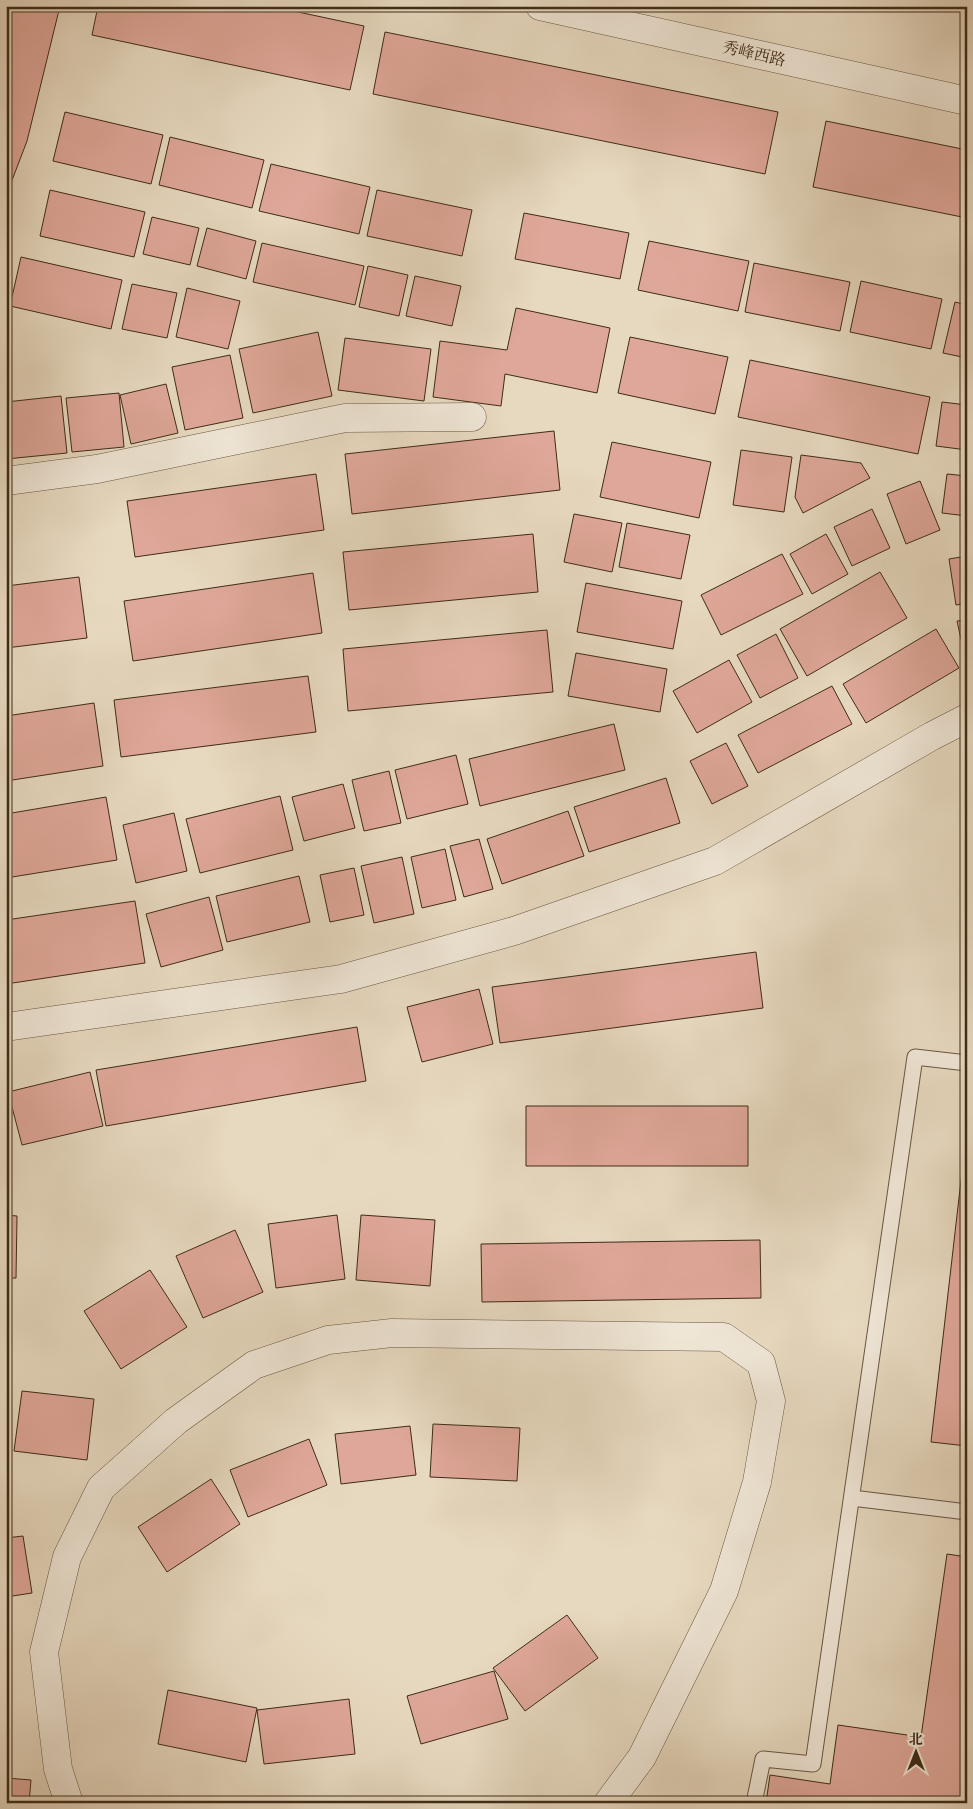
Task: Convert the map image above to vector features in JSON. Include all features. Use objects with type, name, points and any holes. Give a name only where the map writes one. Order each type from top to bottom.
[{"type":"street","name":"秀峰西路","points":[[540,6],[967,101]]},
{"type":"street","points":[[6,481],[97,469],[345,418],[472,416]]},
{"type":"street","points":[[6,1027],[341,979],[514,931],[716,861],[932,736],[967,718]]},
{"type":"street","points":[[69,1803],[58,1769],[44,1652],[68,1557],[101,1488],[176,1422],[254,1365],[328,1340],[392,1333],[724,1337],[761,1363],[771,1402],[757,1482],[724,1592],[642,1757],[608,1803]]},
{"type":"lane","points":[[754,1803],[763,1759],[814,1764],[915,1057],[967,1063]]},
{"type":"lane","points":[[852,1498],[967,1512]]},
{"type":"building","points":[[6,6],[60,6],[27,141],[6,196]]},
{"type":"building","points":[[98,6],[270,6],[364,26],[350,90],[92,35]]},
{"type":"building","points":[[939,6],[967,6],[967,12]]},
{"type":"building","points":[[385,32],[778,112],[765,174],[373,94]]},
{"type":"building","points":[[65,112],[163,135],[151,184],[53,161]]},
{"type":"building","points":[[826,121],[967,150],[967,218],[813,187]]},
{"type":"building","points":[[170,137],[264,160],[252,208],[159,185]]},
{"type":"building","points":[[271,164],[370,187],[359,234],[259,211]]},
{"type":"building","points":[[50,190],[145,212],[134,257],[40,236]]},
{"type":"building","points":[[377,190],[472,210],[462,256],[367,236]]},
{"type":"building","points":[[524,213],[629,233],[620,279],[515,259]]},
{"type":"building","points":[[152,217],[199,228],[190,265],[143,254]]},
{"type":"building","points":[[207,228],[256,241],[246,279],[197,266]]},
{"type":"building","points":[[649,241],[749,261],[738,311],[638,290]]},
{"type":"building","points":[[262,243],[364,266],[355,305],[253,282]]},
{"type":"building","points":[[21,257],[122,280],[111,329],[10,306]]},
{"type":"building","points":[[754,263],[850,282],[840,331],[745,312]]},
{"type":"building","points":[[368,266],[408,275],[399,316],[359,307]]},
{"type":"building","points":[[415,276],[461,286],[452,326],[406,316]]},
{"type":"building","points":[[861,281],[942,299],[931,349],[850,332]]},
{"type":"building","points":[[132,284],[177,293],[167,338],[122,329]]},
{"type":"building","points":[[187,288],[240,301],[228,349],[176,337]]},
{"type":"building","points":[[955,302],[967,305],[967,358],[943,353]]},
{"type":"building","points":[[516,308],[610,328],[597,393],[505,374],[501,406],[433,397],[440,341],[507,350]]},
{"type":"building","points":[[318,332],[332,396],[253,413],[239,349]]},
{"type":"building","points":[[630,337],[728,357],[715,414],[618,393]]},
{"type":"building","points":[[345,338],[431,349],[424,401],[338,390]]},
{"type":"building","points":[[230,355],[243,418],[185,430],[172,367]]},
{"type":"building","points":[[750,360],[930,397],[918,454],[738,417]]},
{"type":"building","points":[[166,384],[178,433],[131,444],[120,395]]},
{"type":"building","points":[[119,393],[124,447],[72,452],[66,398]]},
{"type":"building","points":[[61,396],[67,453],[6,459],[6,402]]},
{"type":"building","points":[[942,402],[967,405],[967,450],[936,446]]},
{"type":"building","points":[[554,431],[560,490],[352,514],[345,454]]},
{"type":"building","points":[[612,442],[711,462],[699,518],[600,497]]},
{"type":"building","points":[[741,450],[792,457],[784,512],[733,505]]},
{"type":"building","points":[[801,455],[861,463],[870,478],[803,513],[795,497]]},
{"type":"building","points":[[316,474],[324,530],[135,557],[127,501]]},
{"type":"building","points":[[947,474],[967,476],[967,516],[942,513]]},
{"type":"building","points":[[920,481],[940,530],[906,544],[887,494]]},
{"type":"building","points":[[872,509],[890,548],[852,566],[834,527]]},
{"type":"building","points":[[574,514],[622,523],[612,572],[564,562]]},
{"type":"building","points":[[627,523],[690,535],[681,579],[619,567]]},
{"type":"building","points":[[533,534],[538,592],[349,610],[343,552]]},
{"type":"building","points":[[826,534],[848,574],[812,594],[790,554]]},
{"type":"building","points":[[782,554],[803,594],[721,635],[701,595]]},
{"type":"building","points":[[967,556],[967,603],[956,605],[949,559]]},
{"type":"building","points":[[880,572],[907,618],[807,676],[780,629]]},
{"type":"building","points":[[313,573],[322,633],[133,661],[124,601]]},
{"type":"building","points":[[79,577],[87,638],[6,648],[6,586]]},
{"type":"building","points":[[586,583],[682,601],[673,649],[577,632]]},
{"type":"building","points":[[967,620],[967,667],[957,621]]},
{"type":"building","points":[[936,629],[959,668],[866,723],[843,684]]},
{"type":"building","points":[[547,630],[553,692],[348,711],[343,649]]},
{"type":"building","points":[[776,634],[798,678],[760,698],[737,655]]},
{"type":"building","points":[[576,653],[667,669],[660,712],[568,696]]},
{"type":"building","points":[[729,660],[752,702],[697,733],[673,691]]},
{"type":"building","points":[[308,676],[316,732],[121,757],[114,700]]},
{"type":"building","points":[[832,686],[852,724],[758,773],[738,735]]},
{"type":"building","points":[[94,703],[103,766],[6,781],[6,716]]},
{"type":"building","points":[[614,724],[625,770],[480,806],[469,759]]},
{"type":"building","points":[[726,743],[748,786],[712,804],[690,761]]},
{"type":"building","points":[[456,755],[468,804],[407,819],[395,770]]},
{"type":"building","points":[[389,771],[401,823],[364,831],[352,780]]},
{"type":"building","points":[[666,778],[680,823],[589,852],[574,807]]},
{"type":"building","points":[[343,784],[355,828],[304,841],[292,797]]},
{"type":"building","points":[[280,796],[293,850],[200,873],[186,819]]},
{"type":"building","points":[[106,797],[117,860],[6,878],[6,814]]},
{"type":"building","points":[[568,811],[584,856],[502,884],[487,839]]},
{"type":"building","points":[[174,813],[187,871],[136,883],[123,825]]},
{"type":"building","points":[[479,839],[493,889],[464,897],[450,846]]},
{"type":"building","points":[[445,849],[456,900],[422,908],[411,857]]},
{"type":"building","points":[[402,857],[414,914],[374,923],[361,866]]},
{"type":"building","points":[[354,868],[364,915],[330,922],[320,875]]},
{"type":"building","points":[[299,876],[310,922],[227,942],[216,896]]},
{"type":"building","points":[[209,897],[223,950],[161,967],[146,914]]},
{"type":"building","points":[[135,901],[145,963],[6,984],[6,920]]},
{"type":"building","points":[[756,952],[763,1008],[500,1043],[492,987]]},
{"type":"building","points":[[479,989],[493,1044],[422,1062],[407,1007]]},
{"type":"building","points":[[357,1027],[366,1081],[106,1126],[96,1070]]},
{"type":"building","points":[[90,1072],[103,1126],[22,1145],[8,1092]]},
{"type":"building","points":[[526,1106],[748,1106],[748,1166],[526,1166]]},
{"type":"building","points":[[967,1128],[967,1446],[931,1442]]},
{"type":"building","points":[[6,1215],[17,1216],[16,1278],[6,1278]]},
{"type":"building","points":[[337,1215],[345,1279],[276,1288],[268,1224]]},
{"type":"building","points":[[361,1215],[435,1220],[430,1286],[356,1280]]},
{"type":"building","points":[[235,1230],[263,1292],[203,1318],[176,1256]]},
{"type":"building","points":[[760,1240],[761,1298],[482,1302],[481,1244]]},
{"type":"building","points":[[150,1270],[187,1327],[121,1369],[84,1311]]},
{"type":"building","points":[[22,1391],[94,1399],[87,1460],[14,1451]]},
{"type":"building","points":[[433,1424],[520,1428],[517,1481],[430,1477]]},
{"type":"building","points":[[410,1426],[416,1475],[341,1484],[335,1434]]},
{"type":"building","points":[[309,1439],[327,1485],[248,1517],[230,1470]]},
{"type":"building","points":[[211,1479],[240,1524],[167,1572],[138,1527]]},
{"type":"building","points":[[23,1536],[32,1593],[6,1597],[6,1538]]},
{"type":"building","points":[[947,1554],[967,1557],[967,1803],[766,1803],[770,1775],[830,1784],[838,1725],[921,1737]]},
{"type":"building","points":[[567,1615],[598,1658],[525,1711],[493,1668]]},
{"type":"building","points":[[494,1671],[508,1719],[421,1744],[407,1696]]},
{"type":"building","points":[[168,1690],[257,1708],[246,1762],[158,1744]]},
{"type":"building","points":[[349,1699],[355,1754],[264,1764],[257,1710]]},
{"type":"building","points":[[6,1778],[31,1780],[29,1803],[6,1803]]}]
